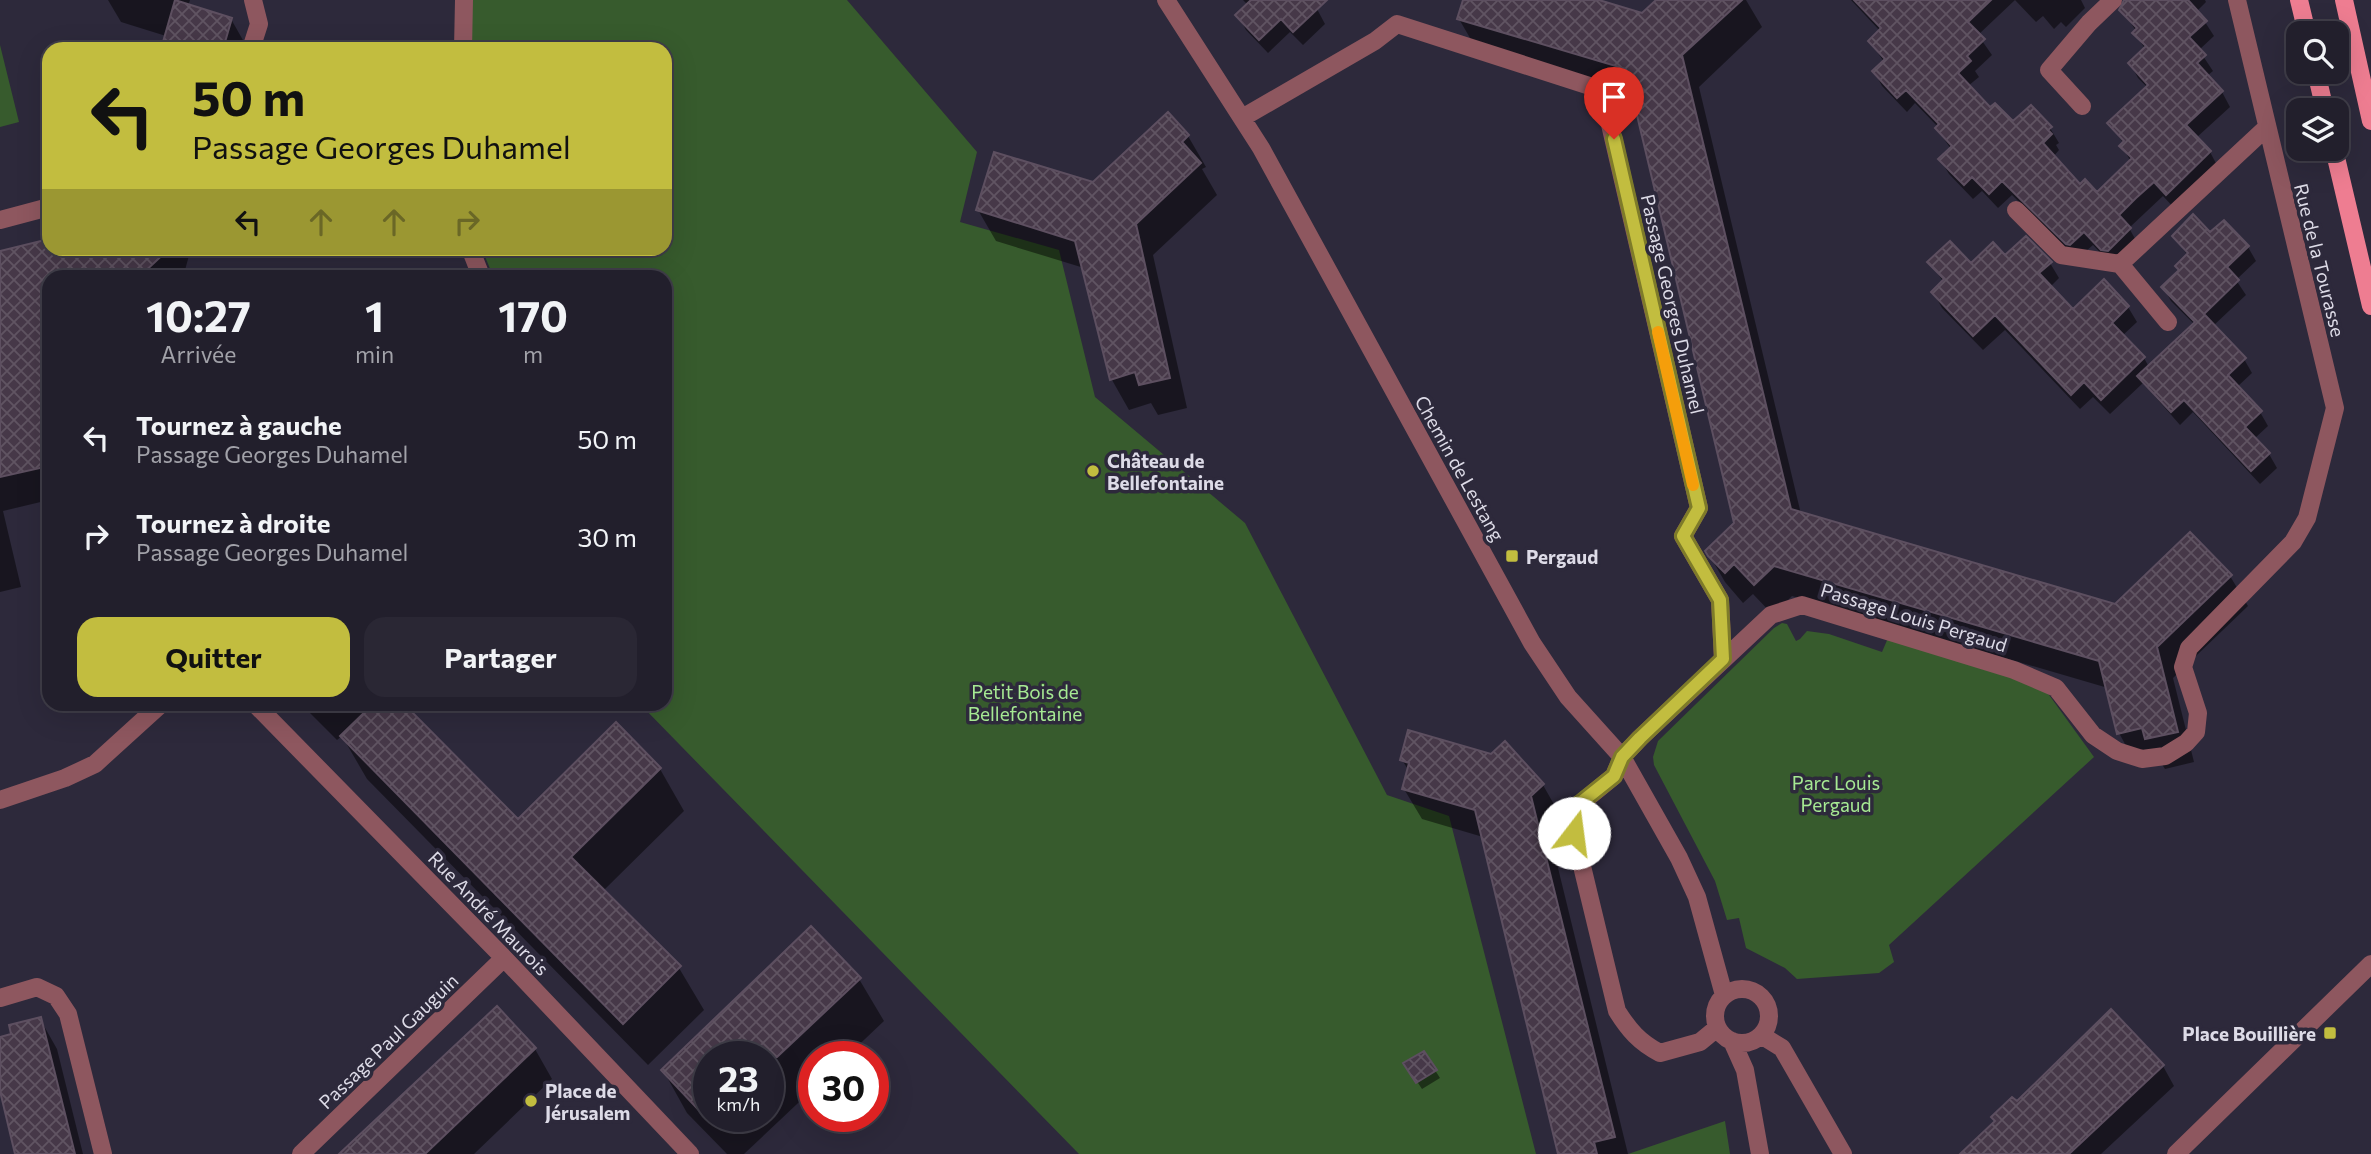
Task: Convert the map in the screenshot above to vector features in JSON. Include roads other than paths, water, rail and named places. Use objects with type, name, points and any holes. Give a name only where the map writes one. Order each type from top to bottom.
[{"type":"main road","points":[[2299,0],[2304,21]]},
{"type":"main road","points":[[2344,0],[2371,121]]},
{"type":"main road","points":[[2337,161],[2371,306]]},
{"type":"street","points":[[253,0],[259,24],[253,42]]},
{"type":"street","points":[[463,42],[464,0]]},
{"type":"street","name":"Chemin de Lestang","points":[[1166,0],[1261,148],[1532,643],[1568,697],[1622,757],[1679,858],[1697,897],[1724,995]]},
{"type":"street","points":[[2082,106],[2049,70],[2089,23],[2113,0]]},
{"type":"street","name":"Rue de la Tourasse","points":[[2236,0],[2335,408]]},
{"type":"street","name":"Passage Georges Duhamel","points":[[1242,118],[1375,41],[1397,24],[1602,90],[1699,508],[1683,536],[1720,600],[1723,659]]},
{"type":"street","points":[[2120,264],[2266,128]]},
{"type":"street","points":[[0,220],[42,209]]},
{"type":"street","points":[[2016,210],[2061,255],[2120,264],[2168,322]]},
{"type":"street","name":"Passage Louis Pergaud","points":[[1717,1028],[1700,1042],[1660,1053],[1644,1045],[1631,1033],[1617,1011],[1574,833],[1574,808],[1614,776],[1622,757],[1771,615],[1802,605],[2014,670],[2056,688],[2093,735],[2116,751],[2142,759],[2165,756],[2186,743],[2196,732],[2198,713],[2183,667],[2189,649],[2293,542],[2307,518],[2335,408]]},
{"type":"street","points":[[0,800],[65,778],[95,764],[153,711]]},
{"type":"street","name":"Rue André Maurois","points":[[262,711],[504,958],[690,1154]]},
{"type":"street","name":"Passage Paul Gauguin","points":[[301,1154],[504,958]]},
{"type":"street","points":[[2176,1154],[2371,964]]},
{"type":"street","points":[[0,998],[37,987],[57,996],[68,1014],[103,1154]]},
{"type":"street","points":[[1744,988],[1754,990],[1762,997],[1769,1014],[1766,1028],[1761,1035],[1742,1043],[1724,1036],[1717,1028],[1715,1010],[1724,995],[1733,989],[1744,988]]},
{"type":"street","points":[[1761,1035],[1782,1048],[1843,1154]]},
{"type":"street","points":[[1732,1041],[1745,1070],[1760,1154]]},
{"type":"place","name":"Château de Bellefontaine","points":[[1093,471]]},
{"type":"place","name":"Pergaud","points":[[1512,556]]},
{"type":"place","name":"Place Bouillière","points":[[2330,1033]]},
{"type":"place","name":"Place de Jérusalem","points":[[531,1101]]},
{"type":"park label","name":"Petit Bois de Bellefontaine","points":[[1025,702]]},
{"type":"park label","name":"Parc Louis Pergaud","points":[[1836,793]]}]
